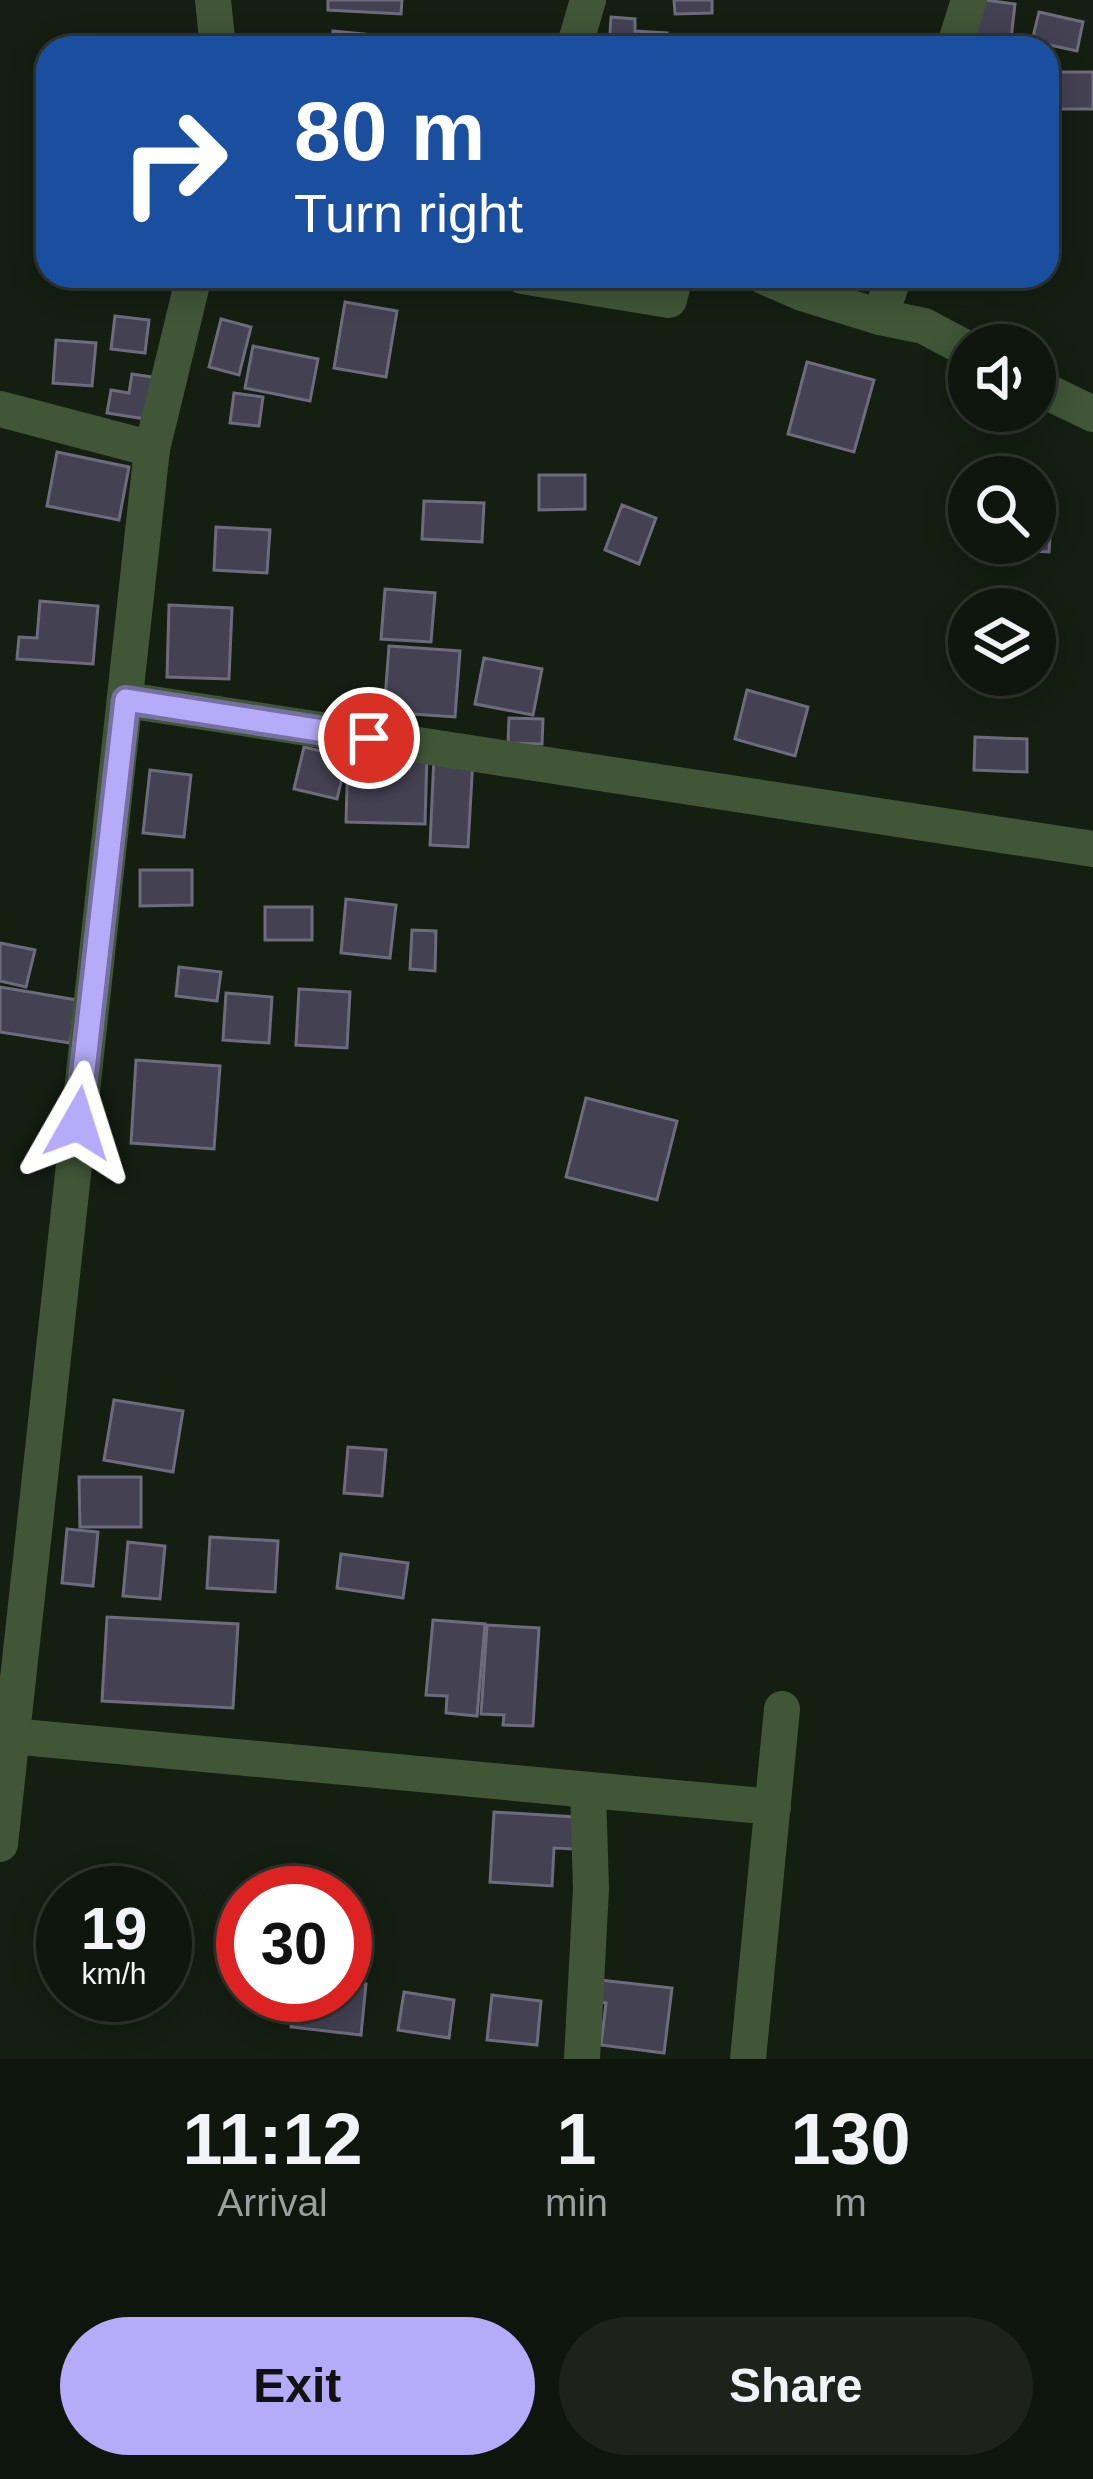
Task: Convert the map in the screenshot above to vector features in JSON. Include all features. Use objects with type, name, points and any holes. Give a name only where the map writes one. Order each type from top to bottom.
[{"type":"street","points":[[213,0],[217,36]]},
{"type":"street","points":[[578,36],[588,0]]},
{"type":"street","points":[[958,36],[969,0]]},
{"type":"street","points":[[0,1844],[11,1736],[10,1639],[126,700],[152,449],[191,288]]},
{"type":"street","points":[[596,288],[669,300],[672,288]]},
{"type":"street","points":[[791,288],[924,326],[948,339]]},
{"type":"street","points":[[880,317],[890,288]]},
{"type":"street","points":[[1056,396],[1093,415]]},
{"type":"street","points":[[0,409],[152,449]]},
{"type":"street","points":[[126,700],[1093,849]]},
{"type":"street","points":[[748,2059],[782,1709]]},
{"type":"street","points":[[11,1736],[773,1807]]},
{"type":"street","points":[[582,2059],[591,1889],[588,1790]]},
{"type":"building","points":[[328,0],[402,0],[401,14],[328,10]]},
{"type":"building","points":[[674,0],[712,0],[712,13],[675,14]]},
{"type":"building","points":[[985,0],[1015,4],[1011,36],[970,36]]},
{"type":"building","points":[[1039,12],[1083,22],[1077,51],[1059,47],[1059,36],[1033,36]]},
{"type":"building","points":[[611,17],[635,19],[635,31],[667,33],[667,36],[610,36]]},
{"type":"building","points":[[333,31],[365,34],[365,36],[333,36]]},
{"type":"building","points":[[1059,72],[1093,72],[1093,109],[1059,109]]},
{"type":"building","points":[[345,302],[397,311],[386,377],[334,368]]},
{"type":"building","points":[[115,316],[149,320],[145,353],[111,349]]},
{"type":"building","points":[[221,319],[251,327],[239,375],[209,367]]},
{"type":"building","points":[[56,340],[96,343],[92,386],[53,383]]},
{"type":"building","points":[[253,346],[318,359],[310,401],[245,388]]},
{"type":"building","points":[[807,362],[874,380],[854,452],[788,434]]},
{"type":"building","points":[[132,374],[159,378],[152,420],[107,413],[111,390],[129,393]]},
{"type":"building","points":[[234,393],[263,397],[259,426],[230,423]]},
{"type":"building","points":[[57,452],[129,467],[119,520],[47,506]]},
{"type":"building","points":[[539,475],[585,475],[585,509],[539,510]]},
{"type":"building","points":[[424,501],[484,503],[482,542],[422,539]]},
{"type":"building","points":[[622,505],[656,518],[639,564],[605,550]]},
{"type":"building","points":[[216,527],[270,530],[267,573],[214,570]]},
{"type":"building","points":[[385,589],[435,593],[431,642],[381,639]]},
{"type":"building","points":[[40,601],[98,606],[93,664],[17,659],[19,637],[37,638]]},
{"type":"building","points":[[169,605],[232,608],[229,679],[167,677]]},
{"type":"building","points":[[389,646],[460,651],[455,717],[384,712]]},
{"type":"building","points":[[484,658],[542,669],[533,715],[475,704]]},
{"type":"building","points":[[747,690],[808,707],[795,756],[735,739]]},
{"type":"building","points":[[509,718],[543,719],[542,744],[508,743]]},
{"type":"building","points":[[975,737],[1027,739],[1027,772],[974,770]]},
{"type":"building","points":[[304,747],[347,757],[337,799],[294,789]]},
{"type":"building","points":[[348,753],[427,754],[425,824],[346,822]]},
{"type":"building","points":[[434,756],[473,758],[468,847],[430,845]]},
{"type":"building","points":[[150,770],[191,775],[184,837],[143,833]]},
{"type":"building","points":[[140,870],[192,870],[192,905],[140,906]]},
{"type":"building","points":[[346,899],[396,905],[390,958],[341,953]]},
{"type":"building","points":[[265,907],[312,907],[312,940],[265,940]]},
{"type":"building","points":[[412,930],[436,931],[435,971],[410,969]]},
{"type":"building","points":[[0,943],[35,950],[26,987],[0,981]]},
{"type":"building","points":[[179,967],[221,972],[217,1001],[176,996]]},
{"type":"building","points":[[0,987],[77,1000],[70,1043],[0,1032]]},
{"type":"building","points":[[299,989],[350,992],[347,1048],[296,1045]]},
{"type":"building","points":[[226,993],[272,997],[269,1043],[223,1040]]},
{"type":"building","points":[[136,1060],[220,1066],[214,1149],[131,1143]]},
{"type":"building","points":[[586,1098],[677,1121],[657,1200],[566,1177]]},
{"type":"building","points":[[114,1400],[183,1411],[173,1472],[104,1460]]},
{"type":"building","points":[[348,1447],[386,1450],[382,1496],[344,1493]]},
{"type":"building","points":[[79,1477],[141,1477],[141,1527],[80,1527]]},
{"type":"building","points":[[67,1529],[98,1532],[93,1586],[62,1583]]},
{"type":"building","points":[[210,1537],[278,1541],[275,1592],[207,1588]]},
{"type":"building","points":[[128,1542],[165,1546],[160,1599],[123,1596]]},
{"type":"building","points":[[341,1554],[408,1563],[403,1598],[337,1588]]},
{"type":"building","points":[[107,1617],[238,1624],[233,1708],[102,1701]]},
{"type":"building","points":[[433,1620],[485,1624],[477,1716],[446,1713],[447,1696],[426,1695]]},
{"type":"building","points":[[487,1625],[539,1628],[533,1726],[503,1725],[504,1715],[481,1714]]},
{"type":"building","points":[[494,1812],[576,1817],[574,1849],[554,1848],[552,1886],[490,1882]]},
{"type":"building","points":[[591,1979],[672,1988],[664,2053],[601,2045],[606,2003],[588,2001]]},
{"type":"building","points":[[404,1992],[454,2000],[449,2038],[398,2030]]},
{"type":"building","points":[[492,1995],[541,2001],[537,2045],[487,2040]]},
{"type":"building","points":[[292,2022],[362,2022],[361,2035],[291,2027]]},
{"type":"route","points":[[78,1123],[126,700],[369,738]]}]
